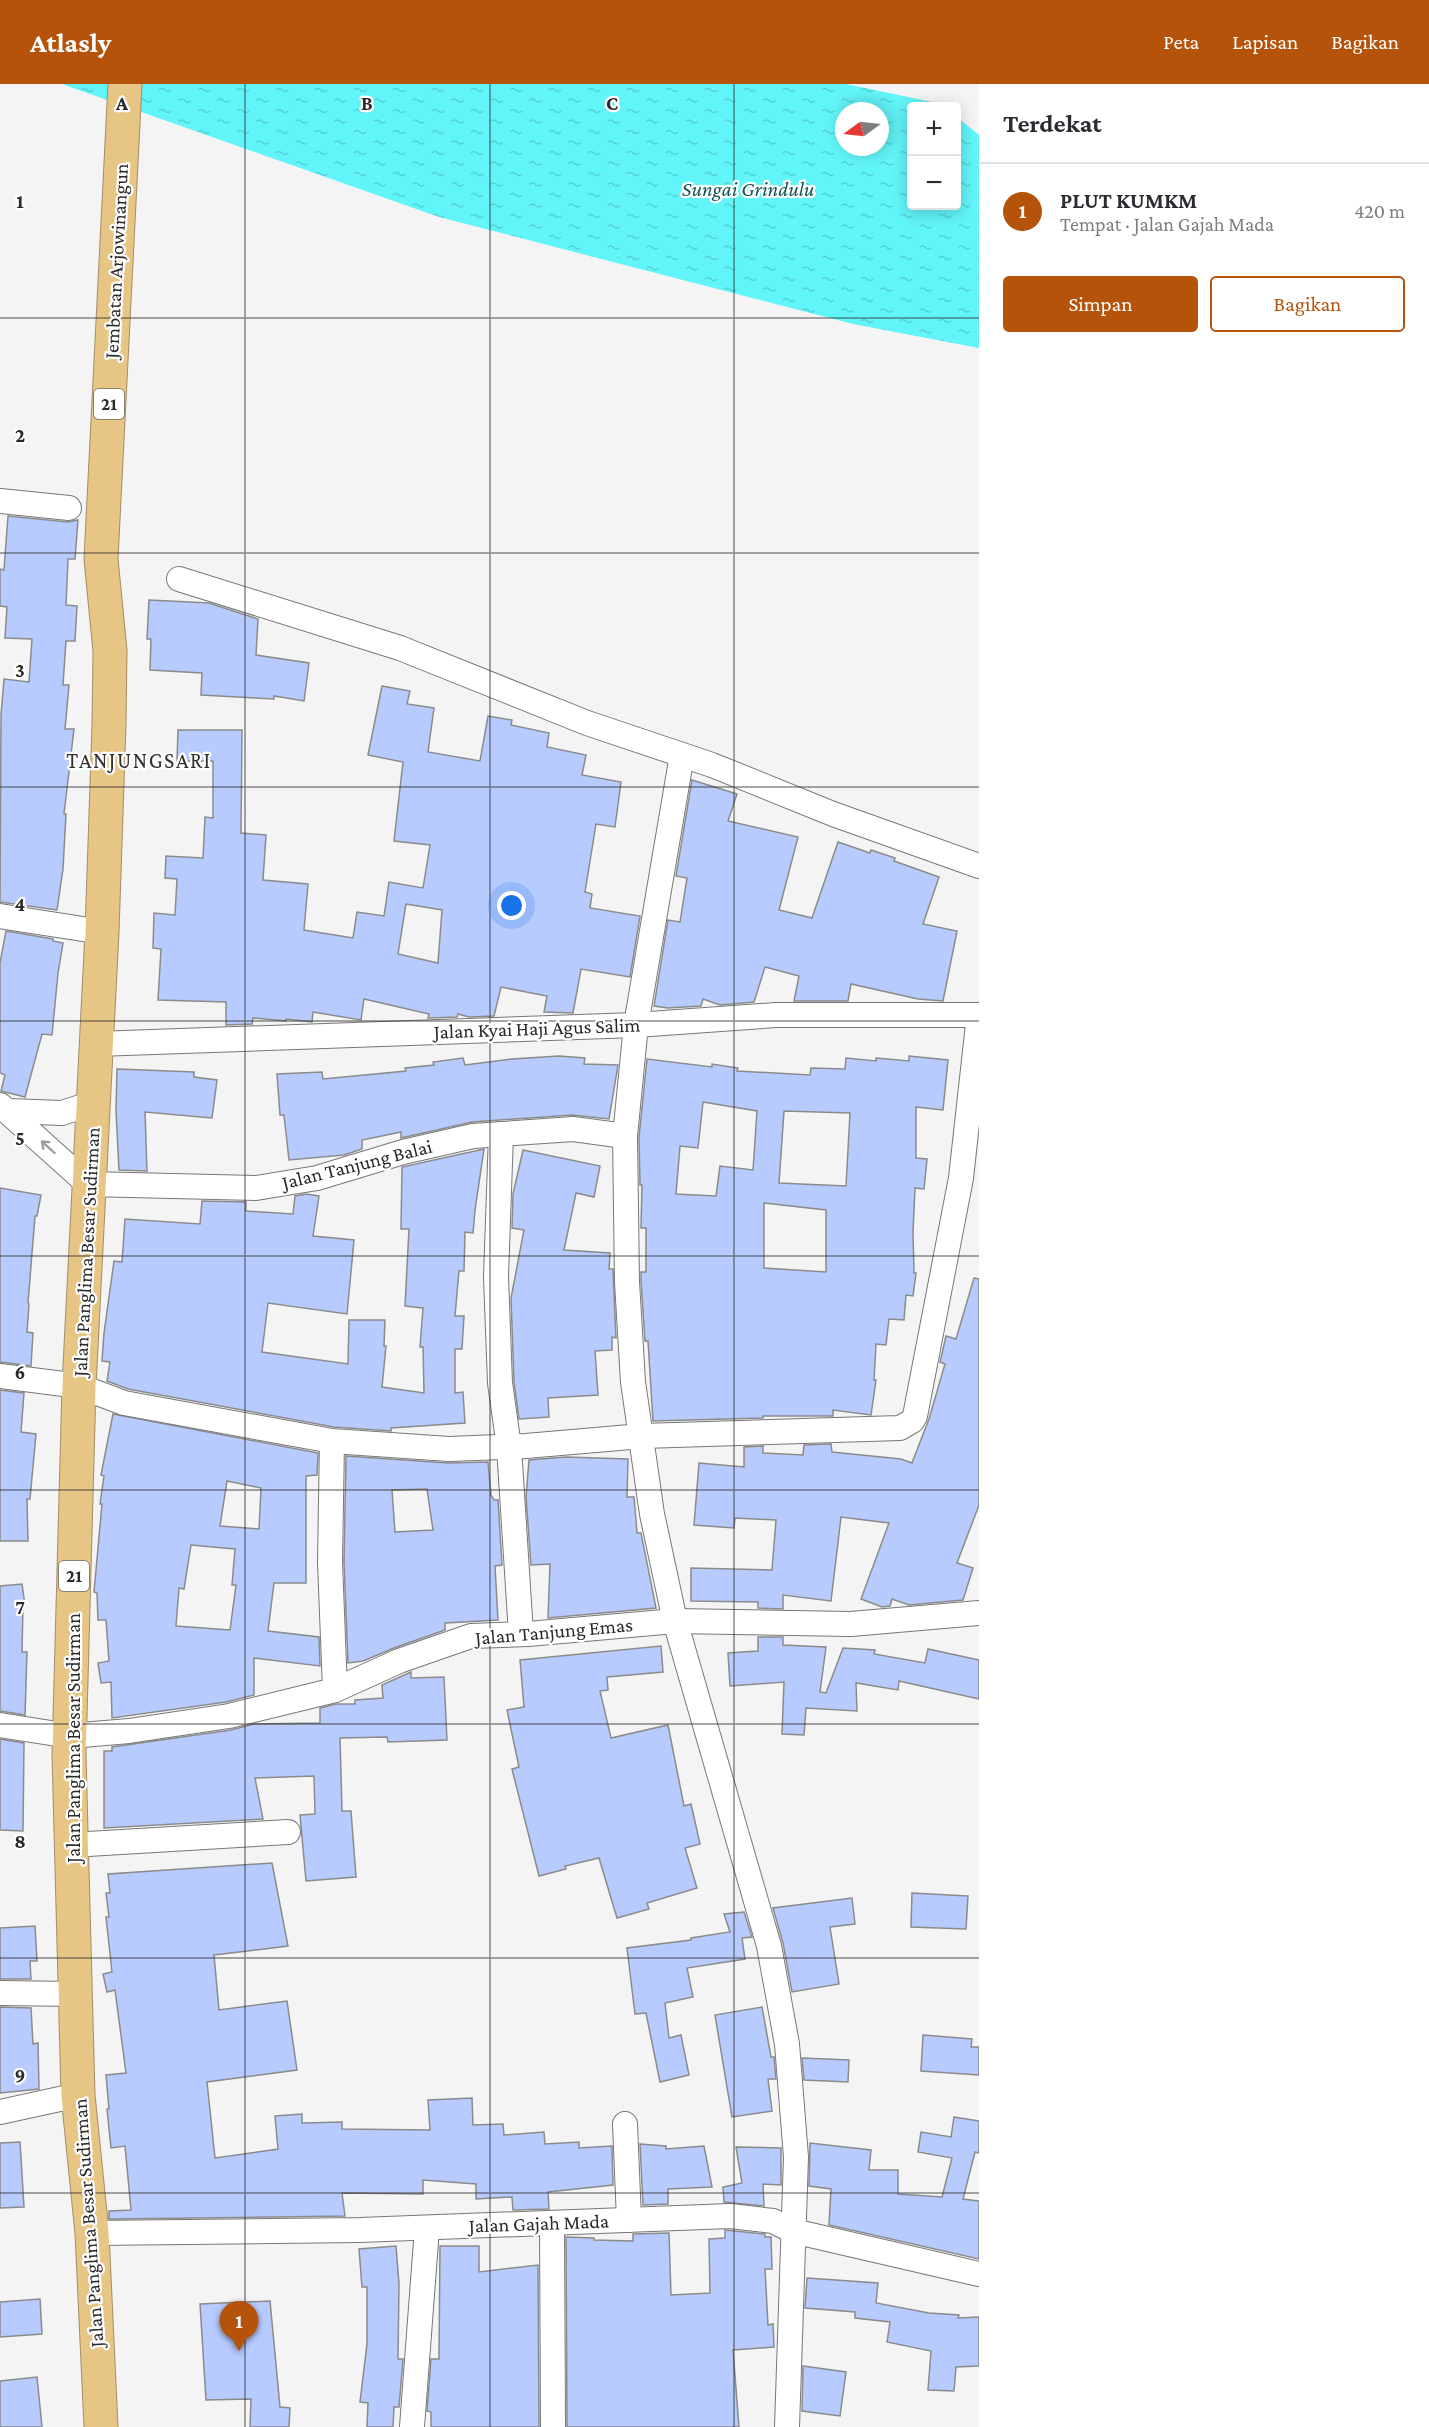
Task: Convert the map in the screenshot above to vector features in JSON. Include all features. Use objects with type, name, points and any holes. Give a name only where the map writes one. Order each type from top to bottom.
[{"type":"highway","name":"Jembatan Arjowinangun","points":[[109,725],[110,651],[101,559],[125,84]]},
{"type":"highway","name":"Jalan Panglima Besar Sudirman","points":[[101,2427],[92,2233],[78,2095],[70,1736],[79,1386],[102,932],[109,725]]},
{"type":"street","points":[[0,501],[69,508]]},
{"type":"street","points":[[179,579],[400,648],[587,723],[682,755],[833,814],[979,866]]},
{"type":"street","points":[[682,755],[636,1025],[624,1136],[627,1282],[633,1382],[652,1514],[675,1621],[769,1946],[787,2044],[796,2157],[788,2427]]},
{"type":"street","points":[[0,916],[102,932]]},
{"type":"street","name":"Jalan Kyai Haji Agus Salim","points":[[96,1044],[636,1025],[776,1015],[979,1015]]},
{"type":"street","points":[[0,1376],[79,1386],[124,1403],[332,1441],[449,1449],[509,1447],[642,1436],[894,1429],[912,1421],[915,1416],[961,1178],[979,1015]]},
{"type":"street","points":[[4,1108],[62,1113],[93,1103]]},
{"type":"street","points":[[4,1108],[88,1184]]},
{"type":"street","name":"Jalan Tanjung Balai","points":[[88,1184],[256,1188],[317,1178],[404,1152],[473,1136],[573,1129],[624,1136]]},
{"type":"street","points":[[501,1134],[496,1289],[500,1383],[509,1447],[521,1634]]},
{"type":"street","points":[[332,1441],[330,1562],[335,1690]]},
{"type":"street","name":"Jalan Tanjung Emas","points":[[0,1725],[70,1736],[129,1731],[229,1716],[335,1690],[399,1661],[471,1636],[675,1621],[851,1624],[977,1609]]},
{"type":"street","points":[[71,1845],[288,1832]]},
{"type":"street","points":[[0,1993],[76,1994]]},
{"type":"street","points":[[0,2112],[78,2095]]},
{"type":"street","points":[[625,2124],[629,2220]]},
{"type":"street","name":"Jalan Gajah Mada","points":[[92,2233],[427,2228],[730,2216],[773,2221],[793,2231],[979,2274]]},
{"type":"street","points":[[552,2223],[553,2427]]},
{"type":"street","points":[[412,2427],[427,2228]]},
{"type":"water","name":"Sungai Grindulu","points":[[62,84],[846,84],[932,102],[907,102],[907,210],[961,210],[961,120],[979,135],[979,348],[853,324],[439,217]]},
{"type":"building","points":[[8,516],[68,522],[78,520],[75,559],[68,559],[66,605],[77,606],[75,641],[66,641],[63,685],[69,685],[65,729],[74,729],[64,814],[66,814],[63,869],[57,910],[0,902],[1,715],[4,679],[29,682],[32,639],[5,638],[7,607],[0,606],[0,569],[4,570]]},
{"type":"building","points":[[149,600],[209,603],[258,619],[256,655],[309,663],[304,701],[274,696],[274,699],[201,695],[202,673],[150,670],[151,639],[147,639]]},
{"type":"building","points":[[382,686],[410,691],[407,704],[434,708],[428,752],[480,761],[488,716],[512,720],[511,725],[549,733],[547,747],[586,755],[582,775],[621,782],[615,827],[596,824],[585,892],[592,894],[590,908],[640,916],[630,977],[581,969],[573,1013],[544,1012],[547,996],[501,987],[494,1016],[469,1017],[458,1014],[457,1017],[428,1018],[429,1014],[364,999],[361,1020],[313,1012],[312,1022],[253,1018],[252,1024],[226,1025],[226,1002],[158,1000],[161,949],[153,948],[154,913],[175,915],[177,879],[165,878],[166,856],[203,858],[205,817],[213,818],[213,761],[177,761],[178,730],[242,730],[241,833],[266,835],[263,880],[308,884],[304,930],[353,938],[357,912],[384,916],[389,882],[423,888],[430,845],[394,841],[403,762],[368,755]],"holes":[[[406,904],[442,910],[438,963],[398,954]]]},
{"type":"building","points":[[692,780],[737,794],[728,821],[798,837],[779,910],[812,918],[838,842],[870,853],[871,850],[895,858],[894,861],[939,877],[923,924],[957,931],[943,1001],[918,999],[851,984],[848,1001],[794,1001],[799,976],[765,967],[754,1002],[720,1005],[703,999],[701,1006],[668,1008],[654,1006],[668,920],[680,922],[687,878],[676,876]]},
{"type":"building","points":[[6,931],[53,939],[53,941],[63,943],[52,1035],[42,1034],[25,1097],[1,1091],[5,1075],[0,1073],[0,963]]},
{"type":"building","points":[[559,1056],[585,1058],[584,1064],[618,1065],[609,1119],[572,1115],[472,1122],[401,1138],[401,1132],[362,1140],[362,1149],[344,1155],[289,1160],[284,1115],[280,1115],[277,1074],[322,1072],[323,1079],[406,1071],[405,1068],[434,1065],[433,1062],[463,1058],[465,1065]]},
{"type":"building","points":[[909,1056],[948,1060],[943,1110],[916,1107],[916,1158],[927,1159],[924,1189],[915,1188],[913,1232],[914,1273],[916,1273],[913,1296],[906,1295],[904,1320],[889,1319],[886,1345],[876,1344],[874,1380],[876,1380],[871,1415],[833,1410],[833,1416],[763,1416],[763,1418],[653,1421],[648,1341],[645,1341],[641,1281],[641,1272],[646,1272],[646,1228],[641,1228],[642,1185],[640,1185],[639,1137],[647,1059],[712,1067],[712,1064],[738,1068],[737,1071],[810,1075],[811,1068],[845,1069],[846,1058],[909,1061]],"holes":[[[703,1102],[757,1111],[753,1170],[720,1166],[716,1196],[676,1194],[680,1146],[698,1148]],[[784,1111],[850,1113],[846,1186],[779,1183]],[[764,1203],[826,1210],[826,1272],[764,1268]]]},
{"type":"building","points":[[117,1069],[194,1072],[194,1077],[217,1080],[212,1118],[145,1112],[147,1171],[119,1170],[116,1111]]},
{"type":"building","points":[[484,1149],[473,1233],[465,1232],[464,1271],[459,1271],[455,1316],[464,1316],[462,1349],[455,1349],[455,1393],[463,1392],[465,1423],[391,1428],[391,1431],[334,1427],[128,1389],[107,1381],[110,1362],[102,1361],[104,1333],[114,1261],[122,1262],[125,1219],[200,1224],[202,1201],[246,1202],[246,1211],[293,1214],[295,1196],[306,1194],[319,1196],[313,1236],[354,1240],[347,1314],[268,1303],[262,1352],[348,1364],[349,1320],[385,1320],[384,1346],[386,1346],[382,1387],[424,1393],[423,1347],[420,1347],[423,1308],[405,1306],[409,1229],[401,1229],[402,1167]]},
{"type":"building","points":[[523,1150],[600,1166],[594,1197],[576,1193],[564,1250],[610,1253],[609,1269],[613,1269],[616,1338],[612,1337],[612,1350],[595,1351],[598,1395],[548,1398],[549,1417],[519,1419],[514,1382],[511,1298],[524,1230],[512,1228],[513,1194]]},
{"type":"building","points":[[0,1188],[41,1195],[37,1216],[35,1216],[28,1303],[27,1332],[33,1333],[31,1366],[0,1362]]},
{"type":"building","points":[[974,1278],[979,1279],[979,1505],[957,1563],[973,1568],[963,1600],[909,1605],[892,1599],[890,1606],[882,1607],[861,1599],[889,1523],[841,1517],[831,1601],[783,1595],[783,1609],[758,1608],[758,1602],[691,1601],[691,1568],[772,1570],[776,1520],[735,1518],[734,1528],[694,1525],[699,1463],[744,1467],[744,1447],[763,1446],[763,1453],[803,1455],[804,1445],[831,1444],[832,1452],[901,1459],[912,1463],[929,1419],[945,1364],[940,1362],[946,1336],[956,1339]]},
{"type":"building","points":[[0,1390],[24,1393],[21,1432],[36,1434],[30,1499],[27,1499],[28,1541],[0,1541]]},
{"type":"building","points":[[113,1414],[318,1453],[317,1475],[306,1476],[306,1583],[274,1583],[268,1631],[319,1637],[320,1666],[254,1658],[254,1695],[226,1702],[112,1718],[111,1682],[101,1683],[98,1663],[109,1661],[106,1620],[98,1620],[97,1593],[94,1592],[104,1476],[101,1475]],"holes":[[[227,1481],[261,1488],[259,1529],[220,1526]],[[191,1545],[235,1549],[232,1585],[236,1585],[230,1630],[176,1626],[179,1588],[184,1589]]]},
{"type":"building","points":[[346,1456],[448,1463],[488,1462],[491,1495],[494,1500],[498,1500],[502,1565],[495,1566],[498,1620],[445,1623],[445,1630],[363,1661],[348,1663],[344,1562]],"holes":[[[427,1489],[433,1530],[395,1532],[392,1490]]]},
{"type":"building","points":[[566,1457],[628,1459],[627,1497],[634,1497],[637,1533],[641,1533],[656,1608],[548,1618],[550,1564],[531,1565],[526,1497],[529,1460]]},
{"type":"building","points":[[22,1584],[25,1605],[23,1605],[22,1652],[27,1652],[25,1715],[0,1711],[0,1586]]},
{"type":"building","points":[[758,1637],[783,1637],[783,1645],[826,1647],[820,1692],[826,1693],[843,1648],[875,1650],[874,1654],[925,1663],[928,1649],[979,1660],[979,1699],[899,1681],[898,1690],[856,1683],[857,1711],[806,1708],[804,1735],[782,1734],[784,1682],[730,1686],[728,1653],[758,1651]]},
{"type":"building","points":[[661,1646],[663,1672],[607,1677],[608,1690],[600,1691],[611,1738],[668,1725],[684,1806],[691,1804],[700,1844],[685,1848],[697,1888],[647,1903],[649,1909],[617,1918],[599,1858],[565,1866],[566,1869],[539,1876],[512,1769],[519,1767],[507,1710],[524,1707],[520,1660]]},
{"type":"building","points":[[411,1672],[411,1678],[444,1677],[447,1740],[388,1742],[387,1737],[340,1738],[342,1811],[351,1811],[356,1877],[306,1881],[300,1815],[315,1814],[314,1776],[255,1778],[263,1819],[104,1828],[104,1751],[112,1751],[112,1747],[231,1730],[254,1724],[320,1723],[320,1708],[336,1704],[355,1704],[355,1700],[383,1698],[382,1685]]},
{"type":"building","points":[[0,1739],[24,1743],[23,1831],[0,1830]]},
{"type":"building","points":[[272,1863],[288,1946],[214,1955],[219,2010],[287,2001],[297,2070],[207,2082],[215,2158],[278,2149],[275,2116],[302,2114],[302,2123],[342,2122],[342,2129],[430,2130],[428,2100],[472,2098],[473,2125],[503,2124],[504,2135],[544,2132],[545,2144],[579,2142],[579,2148],[612,2146],[613,2185],[548,2192],[549,2209],[513,2210],[512,2197],[476,2199],[476,2184],[423,2180],[423,2194],[342,2193],[345,2216],[109,2219],[109,2211],[131,2210],[125,2146],[111,2148],[107,2109],[109,2109],[106,2075],[126,2073],[115,1990],[107,1992],[103,1974],[112,1972],[106,1917],[109,1917],[106,1893],[110,1893],[108,1874]]},
{"type":"building","points":[[912,1893],[968,1896],[966,1929],[911,1927]]},
{"type":"building","points":[[852,1898],[855,1924],[830,1927],[839,1984],[792,1992],[783,1943],[773,1908]]},
{"type":"building","points":[[744,1912],[752,1937],[742,1938],[745,1959],[687,1968],[693,1997],[665,2003],[669,2038],[681,2035],[689,2075],[660,2082],[646,2013],[635,2014],[627,1948],[691,1940],[691,1938],[730,1932],[724,1914]]},
{"type":"building","points":[[35,1926],[37,1961],[30,1961],[31,1979],[0,1979],[0,1928]]},
{"type":"building","points":[[0,2007],[31,2008],[33,2044],[38,2043],[39,2089],[0,2093]]},
{"type":"building","points":[[762,2007],[771,2057],[774,2057],[776,2079],[768,2079],[772,2111],[732,2117],[715,2015]]},
{"type":"building","points":[[923,2035],[972,2039],[971,2047],[979,2047],[979,2075],[921,2071]]},
{"type":"building","points":[[802,2058],[849,2060],[848,2082],[804,2080]]},
{"type":"building","points":[[954,2117],[979,2121],[979,2153],[975,2152],[963,2199],[979,2201],[979,2259],[829,2225],[831,2189],[809,2186],[810,2143],[871,2150],[869,2170],[898,2170],[898,2194],[942,2197],[952,2158],[918,2152],[921,2132],[951,2137]]},
{"type":"building","points":[[20,2142],[24,2207],[0,2208],[0,2143]]},
{"type":"building","points":[[640,2144],[666,2146],[666,2149],[704,2146],[712,2187],[668,2189],[668,2204],[643,2205]]},
{"type":"building","points":[[736,2147],[781,2148],[781,2185],[763,2184],[764,2206],[724,2202],[723,2187],[742,2183]]},
{"type":"building","points":[[725,2230],[765,2234],[765,2237],[771,2237],[772,2269],[765,2269],[768,2325],[773,2324],[774,2347],[733,2350],[739,2427],[567,2427],[566,2237],[633,2241],[633,2234],[669,2233],[671,2295],[710,2293],[709,2239],[725,2238]]},
{"type":"building","points":[[396,2246],[399,2284],[398,2359],[403,2359],[399,2407],[394,2407],[393,2427],[367,2427],[368,2403],[360,2402],[367,2344],[367,2287],[362,2287],[359,2249]]},
{"type":"building","points":[[440,2246],[479,2246],[479,2272],[538,2265],[539,2427],[431,2427],[431,2412],[427,2411],[431,2359],[439,2359]]},
{"type":"building","points":[[807,2278],[878,2283],[876,2303],[929,2313],[959,2315],[958,2318],[979,2317],[979,2366],[956,2367],[954,2391],[928,2390],[931,2351],[887,2342],[890,2322],[855,2318],[855,2312],[805,2308]]},
{"type":"building","points":[[40,2299],[42,2334],[0,2337],[0,2302]]},
{"type":"building","points":[[270,2301],[280,2407],[290,2408],[289,2427],[250,2427],[251,2399],[206,2400],[200,2304]]},
{"type":"building","points":[[803,2366],[846,2372],[840,2416],[802,2411]]},
{"type":"building","points":[[37,2377],[42,2427],[0,2427],[0,2381]]},
{"type":"place","name":"PLUT KUMKM","points":[[239,2351]]},
{"type":"district","name":"TANJUNGSARI","points":[[139,760]]}]
